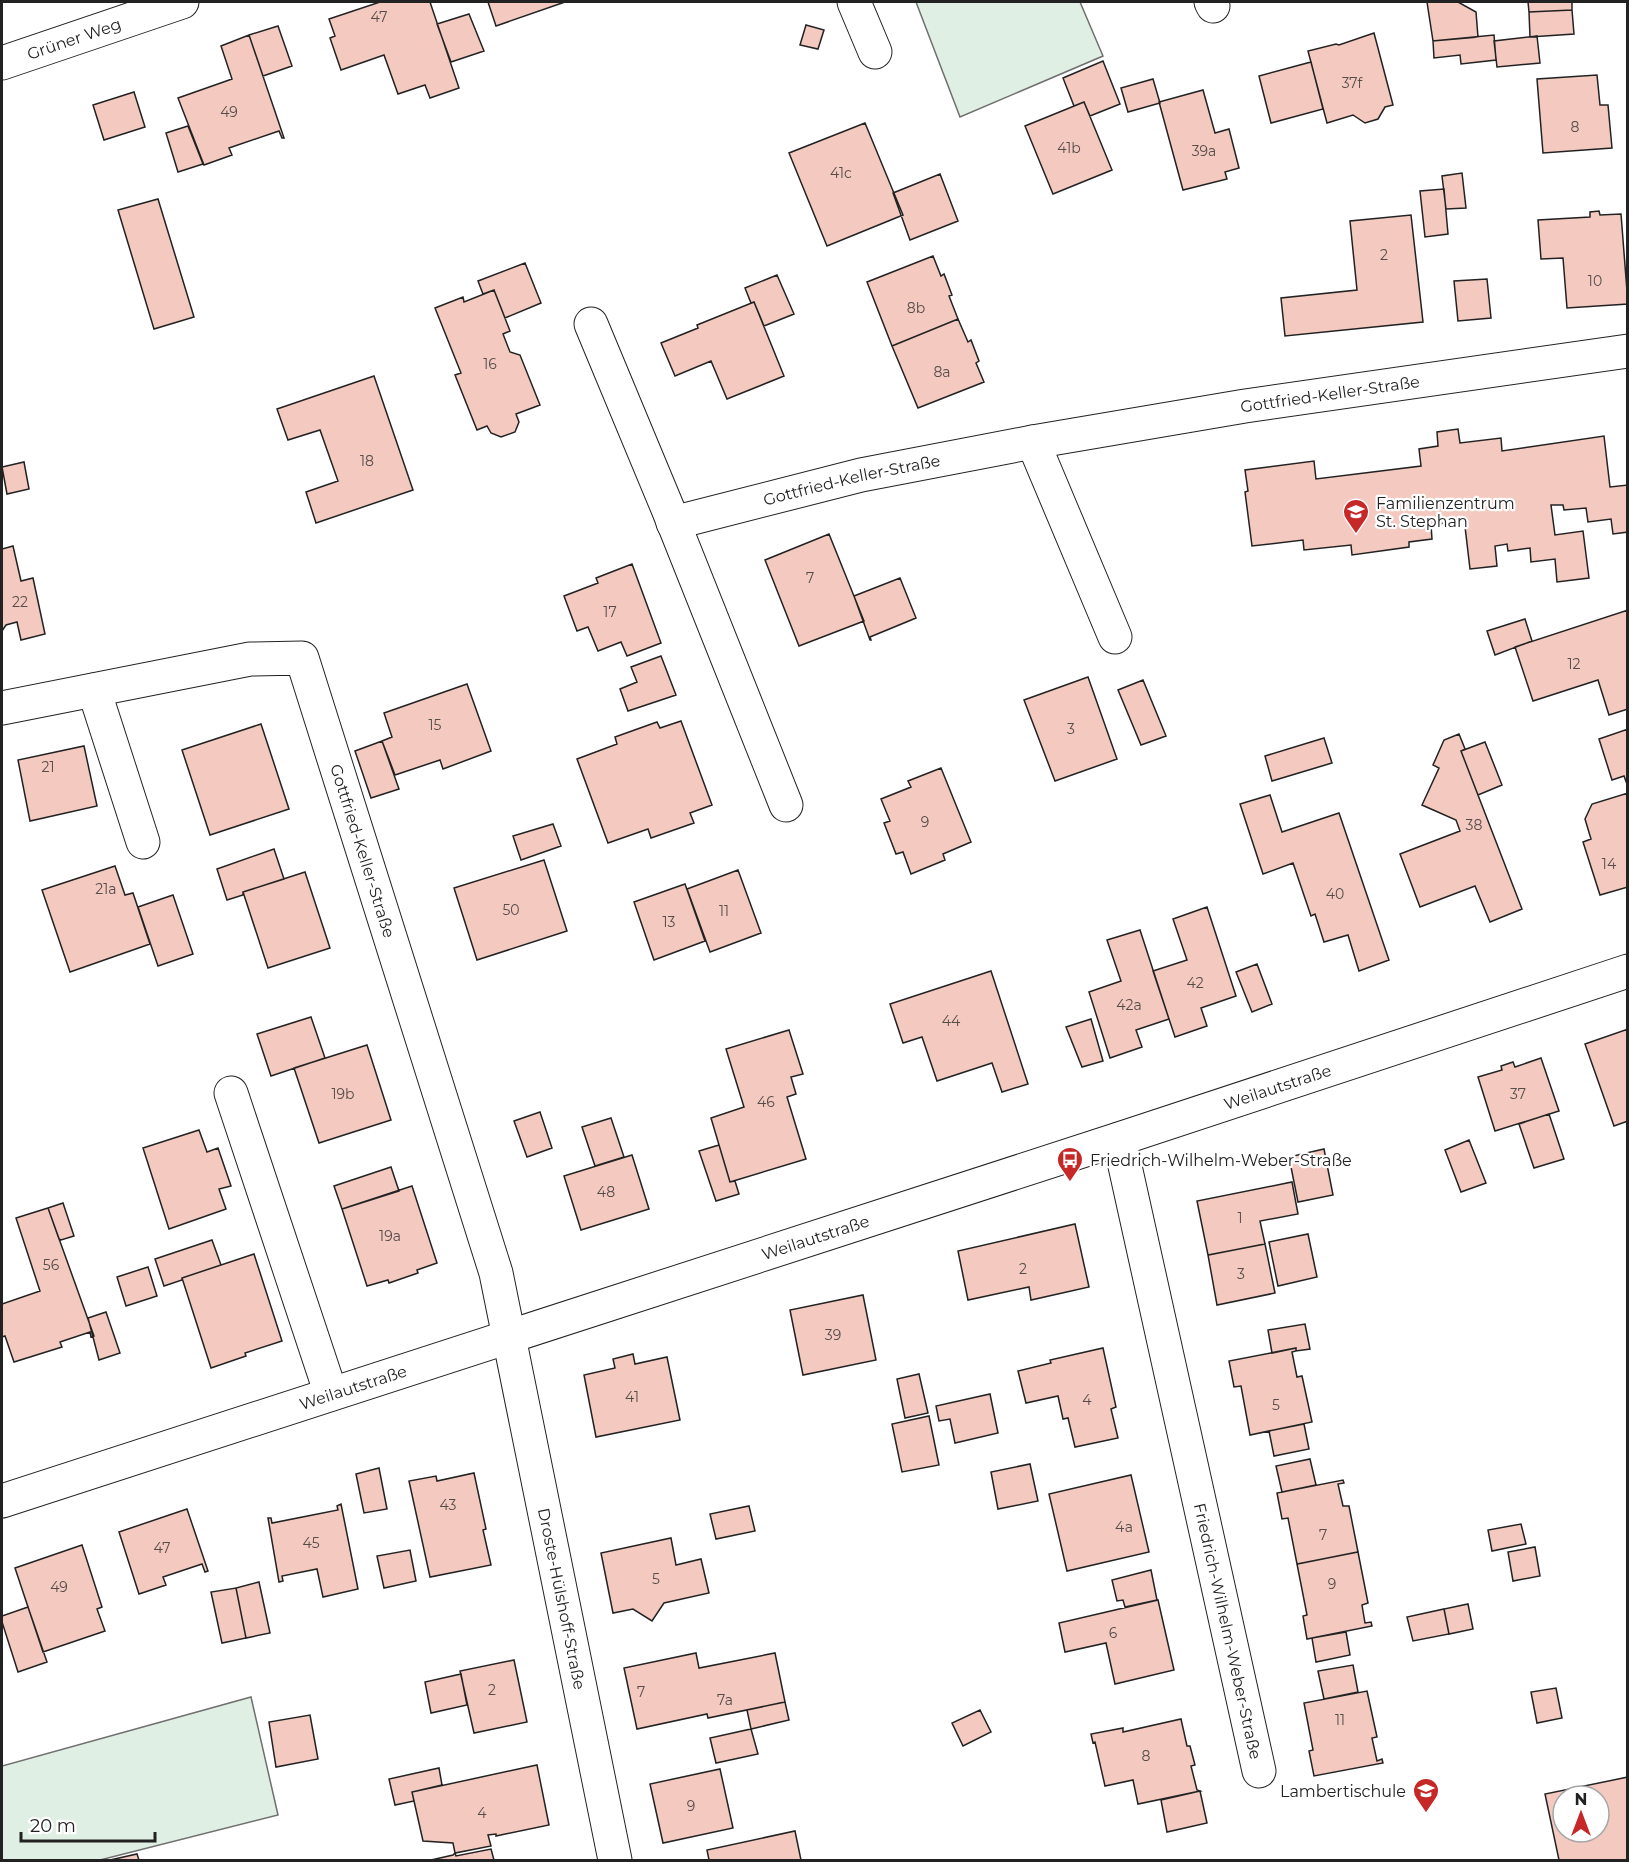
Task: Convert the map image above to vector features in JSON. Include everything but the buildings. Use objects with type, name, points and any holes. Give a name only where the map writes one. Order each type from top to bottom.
[{"type":"street","name":"Grüner Weg","points":[[2,63],[182,2]]},
{"type":"street","points":[[854,2],[875,52]]},
{"type":"street","points":[[591,324],[786,805]]},
{"type":"street","name":"Gottfried-Keller-Straße","points":[[673,523],[861,475],[1033,442],[1245,406],[1628,351]]},
{"type":"street","points":[[1033,442],[1115,637]]},
{"type":"street","name":"Gottfried-Keller-Straße","points":[[2,708],[250,659],[302,658],[496,1273],[508,1337]]},
{"type":"street","points":[[94,690],[143,842]]},
{"type":"street","name":"Weilautstraße","points":[[2,1501],[1119,1139],[1628,971]]},
{"type":"street","points":[[231,1093],[331,1394]]},
{"type":"street","name":"Friedrich-Wilhelm-Weber-Straße","points":[[1119,1139],[1259,1771]]},
{"type":"street","name":"Droste-Hülshoff-Straße","points":[[508,1337],[615,1860]]},
{"type":"green space","points":[[916,2],[1080,2],[1103,56],[960,117]]},
{"type":"green space","points":[[251,1697],[278,1815],[100,1860],[2,1860],[2,1766]]},
{"type":"place","name":"Familienzentrum St. Stephan","points":[[1356,535]]},
{"type":"place","name":"Friedrich-Wilhelm-Weber-Straße","points":[[1070,1183]]},
{"type":"place","name":"Lambertischule","points":[[1426,1814]]}]
